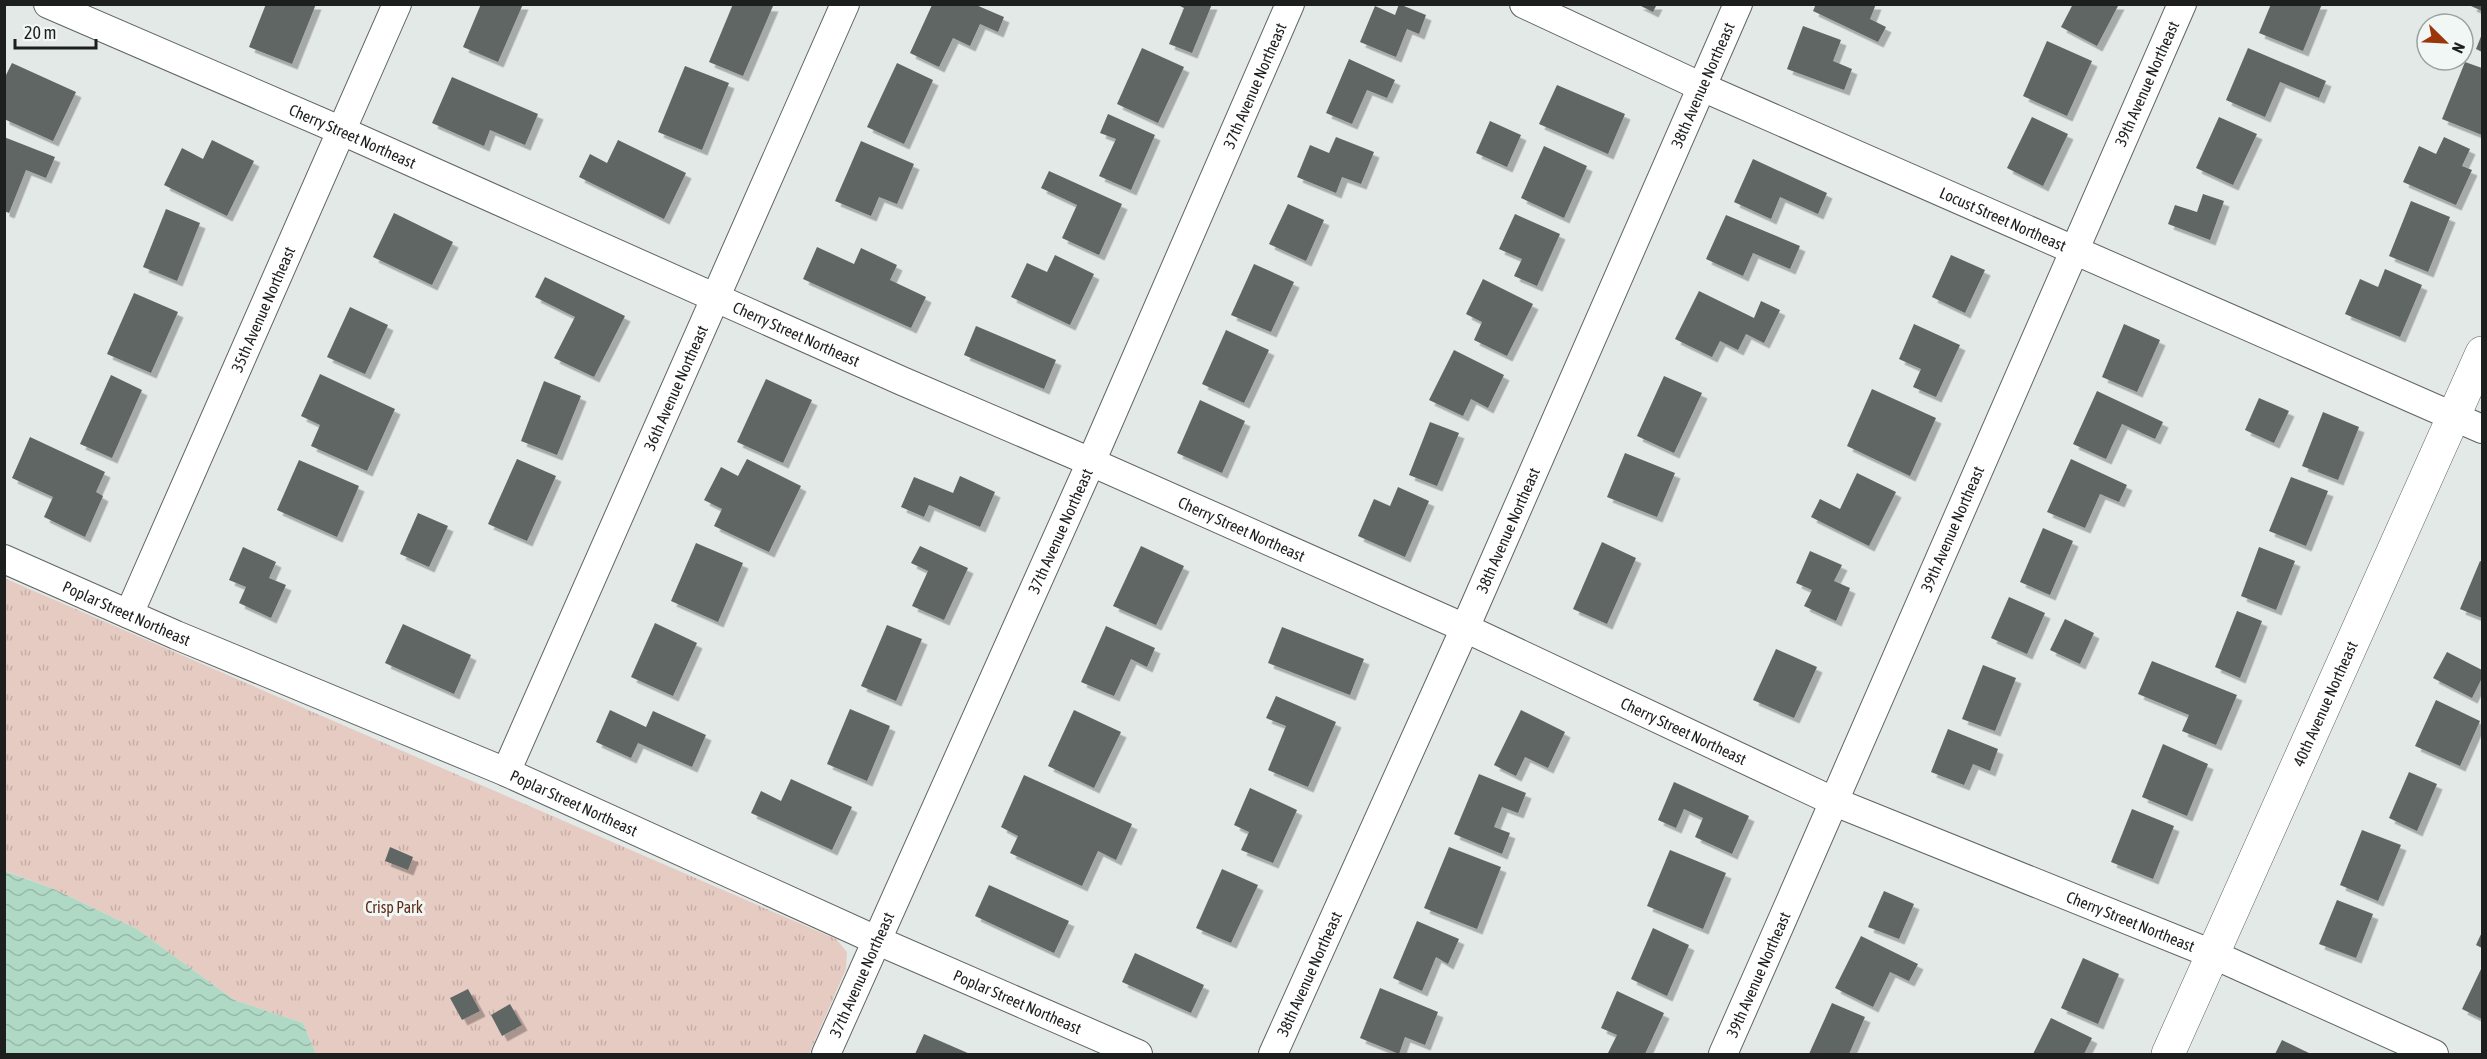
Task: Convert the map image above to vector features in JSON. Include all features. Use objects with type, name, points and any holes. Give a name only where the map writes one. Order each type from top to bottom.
[{"type":"street","name":"Cherry Street Northeast","points":[[48,4],[342,131],[715,299],[1465,628],[1835,802],[2212,954],[2434,1054]]},
{"type":"street","name":"35th Avenue Northeast","points":[[129,614],[397,4]]},
{"type":"street","name":"36th Avenue Northeast","points":[[506,772],[845,4]]},
{"type":"street","name":"37th Avenue Northeast","points":[[826,1054],[1091,462],[1290,4]]},
{"type":"street","name":"Locust Street Northeast","points":[[1524,4],[1702,87],[2468,422]]},
{"type":"street","name":"38th Avenue Northeast","points":[[1273,1054],[1465,628],[1738,4]]},
{"type":"street","name":"39th Avenue Northeast","points":[[1723,1054],[2182,4]]},
{"type":"street","name":"40th Avenue Northeast","points":[[2168,1054],[2212,954],[2468,422],[2482,354]]},
{"type":"street","name":"Poplar Street Northeast","points":[[4,559],[129,614],[506,772],[876,940],[1138,1054]]},
{"type":"green space","name":"Crisp Park","points":[[4,578],[836,939],[847,952],[846,969],[809,1054],[316,1054],[303,1023],[234,1000],[137,929],[54,889],[5,871]]},
{"type":"water","points":[[4,871],[54,889],[137,929],[234,1000],[303,1023],[316,1054],[5,1054]]},
{"type":"building","points":[[266,4],[316,4],[292,64],[249,47]]},
{"type":"building","points":[[481,4],[523,4],[498,62],[463,47]]},
{"type":"building","points":[[733,4],[773,6],[743,76],[709,62]]},
{"type":"building","points":[[1176,4],[1212,4],[1192,53],[1169,44],[1184,8]]},
{"type":"building","points":[[1399,4],[1426,15],[1419,34],[1407,29],[1396,57],[1360,42],[1375,6],[1395,15]]},
{"type":"building","points":[[1637,4],[1657,4],[1653,12]]},
{"type":"building","points":[[1816,4],[1876,4],[1870,19],[1886,27],[1878,42],[1813,11]]},
{"type":"building","points":[[2073,4],[2119,4],[2097,46],[2061,27]]},
{"type":"building","points":[[2271,4],[2322,4],[2303,51],[2259,33]]},
{"type":"building","points":[[2482,4],[2482,11],[2471,6]]},
{"type":"building","points":[[932,5],[976,5],[1004,17],[998,32],[980,24],[970,46],[953,38],[939,67],[910,53]]},
{"type":"building","points":[[1803,26],[1841,40],[1833,61],[1852,69],[1844,90],[1787,69]]},
{"type":"building","points":[[2482,34],[2482,52],[2476,49]]},
{"type":"building","points":[[2047,41],[2092,61],[2067,116],[2023,96]]},
{"type":"building","points":[[1142,48],[1184,67],[1158,123],[1117,104]]},
{"type":"building","points":[[2248,48],[2326,81],[2319,98],[2280,82],[2265,117],[2226,100]]},
{"type":"building","points":[[1349,59],[1395,80],[1387,98],[1367,90],[1352,124],[1326,113]]},
{"type":"building","points":[[12,63],[76,92],[53,141],[4,119],[4,79]]},
{"type":"building","points":[[897,63],[933,80],[904,144],[867,127]]},
{"type":"building","points":[[685,66],[729,83],[702,150],[658,132]]},
{"type":"building","points":[[2475,66],[2482,68],[2482,135],[2442,119],[2461,72],[2475,72]]},
{"type":"building","points":[[452,77],[538,114],[525,145],[490,130],[484,146],[432,123]]},
{"type":"building","points":[[1557,85],[1625,114],[1608,154],[1539,124]]},
{"type":"building","points":[[1108,114],[1155,135],[1131,190],[1099,176],[1116,139],[1100,133]]},
{"type":"building","points":[[2032,117],[2068,134],[2043,186],[2007,168]]},
{"type":"building","points":[[2219,117],[2257,134],[2233,185],[2196,168]]},
{"type":"building","points":[[1490,121],[1521,135],[1507,167],[1476,153]]},
{"type":"building","points":[[4,137],[55,157],[46,178],[26,170],[9,213],[4,211]]},
{"type":"building","points":[[1336,137],[1374,152],[1361,184],[1342,177],[1336,193],[1297,177],[1310,145],[1329,153]]},
{"type":"building","points":[[2444,137],[2470,149],[2462,166],[2472,170],[2456,205],[2403,182],[2419,146],[2436,154]]},
{"type":"building","points":[[212,140],[254,161],[227,216],[164,185],[182,148],[203,159]]},
{"type":"building","points":[[618,140],[686,173],[664,219],[579,177],[590,154],[607,163]]},
{"type":"building","points":[[861,141],[914,164],[897,204],[879,197],[871,216],[835,201]]},
{"type":"building","points":[[1544,146],[1587,166],[1564,218],[1521,198]]},
{"type":"building","points":[[1753,159],[1827,193],[1818,214],[1780,197],[1771,219],[1734,202]]},
{"type":"building","points":[[1049,171],[1122,204],[1099,255],[1062,238],[1077,205],[1041,188]]},
{"type":"building","points":[[2203,194],[2224,201],[2210,240],[2168,224],[2175,205],[2197,212]]},
{"type":"building","points":[[2411,201],[2450,217],[2428,272],[2389,256]]},
{"type":"building","points":[[1288,204],[1324,220],[1306,261],[1269,244]]},
{"type":"building","points":[[166,209],[200,223],[177,281],[143,267]]},
{"type":"building","points":[[394,213],[453,242],[432,285],[373,257]]},
{"type":"building","points":[[1515,214],[1560,234],[1537,286],[1514,276],[1522,259],[1499,249]]},
{"type":"building","points":[[1726,215],[1800,246],[1790,269],[1753,253],[1743,276],[1706,259]]},
{"type":"building","points":[[817,247],[854,264],[861,248],[897,265],[890,280],[926,297],[911,328],[803,279]]},
{"type":"building","points":[[1055,255],[1094,274],[1070,325],[1011,297],[1027,263],[1047,272]]},
{"type":"building","points":[[1951,255],[1985,270],[1965,313],[1932,297]]},
{"type":"building","points":[[1254,264],[1294,282],[1271,332],[1231,315]]},
{"type":"building","points":[[2385,269],[2422,285],[2400,337],[2345,314],[2360,279],[2378,287]]},
{"type":"building","points":[[545,277],[625,316],[594,377],[554,358],[575,317],[535,297]]},
{"type":"building","points":[[1483,279],[1533,304],[1507,356],[1474,340],[1482,322],[1466,314]]},
{"type":"building","points":[[1699,291],[1754,318],[1761,301],[1780,310],[1764,343],[1746,334],[1738,350],[1720,341],[1712,357],[1675,339]]},
{"type":"building","points":[[134,293],[178,312],[151,373],[107,354]]},
{"type":"building","points":[[350,307],[388,325],[365,374],[327,357]]},
{"type":"building","points":[[1914,324],[1960,345],[1936,397],[1913,387],[1921,369],[1899,359]]},
{"type":"building","points":[[2124,324],[2160,340],[2137,392],[2102,377]]},
{"type":"building","points":[[976,326],[1056,360],[1044,389],[964,355]]},
{"type":"building","points":[[1226,330],[1269,350],[1244,403],[1202,384]]},
{"type":"building","points":[[1454,350],[1504,375],[1488,408],[1471,399],[1463,416],[1429,400]]},
{"type":"building","points":[[320,374],[395,409],[367,471],[311,446],[320,425],[301,416]]},
{"type":"building","points":[[111,375],[142,390],[112,458],[80,444]]},
{"type":"building","points":[[1664,376],[1702,393],[1674,453],[1637,436]]},
{"type":"building","points":[[766,379],[812,400],[783,463],[737,442]]},
{"type":"building","points":[[544,381],[581,396],[557,455],[521,441]]},
{"type":"building","points":[[1872,389],[1936,418],[1910,476],[1847,446]]},
{"type":"building","points":[[2097,391],[2163,422],[2155,439],[2122,424],[2106,459],[2073,444]]},
{"type":"building","points":[[2259,398],[2289,411],[2274,443],[2245,430]]},
{"type":"building","points":[[1200,400],[1245,421],[1222,473],[1177,453]]},
{"type":"building","points":[[2323,412],[2359,427],[2338,480],[2302,466]]},
{"type":"building","points":[[1430,422],[1459,433],[1437,486],[1409,475]]},
{"type":"building","points":[[30,437],[105,472],[96,492],[103,496],[85,537],[44,517],[53,497],[12,478]]},
{"type":"building","points":[[1625,453],[1675,473],[1657,517],[1607,497]]},
{"type":"building","points":[[517,459],[556,476],[527,541],[488,524]]},
{"type":"building","points":[[747,459],[801,486],[769,552],[714,526],[722,509],[704,500],[721,467],[738,476]]},
{"type":"building","points":[[2071,459],[2127,485],[2119,502],[2100,494],[2085,528],[2047,512]]},
{"type":"building","points":[[299,460],[359,486],[337,537],[277,510]]},
{"type":"building","points":[[1857,473],[1896,492],[1869,546],[1811,517],[1820,499],[1840,509]]},
{"type":"building","points":[[960,476],[995,492],[980,527],[929,505],[924,517],[901,507],[914,477],[953,493]]},
{"type":"building","points":[[2291,477],[2328,491],[2306,546],[2269,531]]},
{"type":"building","points":[[1398,487],[1429,501],[1405,557],[1358,536],[1374,499],[1390,506]]},
{"type":"building","points":[[418,513],[448,526],[429,567],[400,554]]},
{"type":"building","points":[[2043,528],[2073,541],[2050,595],[2020,582]]},
{"type":"building","points":[[1602,542],[1636,558],[1607,624],[1573,609]]},
{"type":"building","points":[[696,543],[743,563],[718,622],[671,601]]},
{"type":"building","points":[[920,546],[968,568],[944,620],[912,606],[928,571],[911,563]]},
{"type":"building","points":[[1141,546],[1184,566],[1156,625],[1113,606]]},
{"type":"building","points":[[243,547],[276,562],[269,578],[286,585],[271,618],[239,603],[246,587],[229,580]]},
{"type":"building","points":[[2259,547],[2295,561],[2276,610],[2241,596]]},
{"type":"building","points":[[1810,551],[1842,565],[1834,581],[1850,588],[1836,621],[1804,606],[1812,590],[1796,583]]},
{"type":"building","points":[[2480,561],[2482,562],[2482,618],[2460,609]]},
{"type":"building","points":[[2009,597],[2045,613],[2027,654],[1991,638]]},
{"type":"building","points":[[2237,611],[2262,621],[2240,678],[2215,667]]},
{"type":"building","points":[[2065,619],[2094,633],[2080,664],[2050,650]]},
{"type":"building","points":[[655,623],[697,643],[673,696],[631,677]]},
{"type":"building","points":[[403,624],[471,655],[454,694],[385,663]]},
{"type":"building","points":[[887,625],[922,639],[896,701],[861,686]]},
{"type":"building","points":[[1106,626],[1155,648],[1147,667],[1131,659],[1114,696],[1081,682]]},
{"type":"building","points":[[1282,627],[1364,659],[1350,695],[1268,663]]},
{"type":"building","points":[[1776,649],[1817,667],[1794,718],[1753,700]]},
{"type":"building","points":[[2447,652],[2482,670],[2482,678],[2472,698],[2433,678]]},
{"type":"building","points":[[2152,661],[2237,695],[2216,745],[2182,731],[2189,715],[2138,694]]},
{"type":"building","points":[[1983,665],[2016,678],[1995,731],[1962,719]]},
{"type":"building","points":[[1276,696],[1336,722],[1308,787],[1268,770],[1286,726],[1266,718]]},
{"type":"building","points":[[2436,700],[2480,721],[2460,766],[2415,746]]},
{"type":"building","points":[[850,709],[890,726],[867,781],[827,764]]},
{"type":"building","points":[[610,710],[646,727],[653,711],[706,735],[692,767],[638,743],[631,758],[596,742]]},
{"type":"building","points":[[1074,710],[1121,732],[1094,788],[1048,766]]},
{"type":"building","points":[[1521,710],[1565,732],[1548,768],[1525,757],[1516,776],[1494,765]]},
{"type":"building","points":[[1948,729],[1998,749],[1990,771],[1973,764],[1964,785],[1931,772]]},
{"type":"building","points":[[2163,744],[2208,764],[2187,816],[2142,797]]},
{"type":"building","points":[[2409,772],[2437,784],[2417,831],[2389,818]]},
{"type":"building","points":[[1479,774],[1526,793],[1518,813],[1502,807],[1494,827],[1510,833],[1502,854],[1454,834]]},
{"type":"building","points":[[1024,775],[1132,824],[1116,860],[1098,851],[1082,886],[1010,853],[1018,836],[1001,827]]},
{"type":"building","points":[[791,779],[852,807],[832,850],[751,813],[761,791],[781,801]]},
{"type":"building","points":[[1674,782],[1749,816],[1732,854],[1695,837],[1703,818],[1684,809],[1676,828],[1658,820]]},
{"type":"building","points":[[1250,788],[1297,810],[1273,863],[1241,850],[1249,832],[1234,825]]},
{"type":"building","points":[[2132,809],[2174,826],[2153,879],[2111,862]]},
{"type":"building","points":[[2362,830],[2401,845],[2378,901],[2340,885]]},
{"type":"building","points":[[390,847],[413,857],[408,870],[385,861]]},
{"type":"building","points":[[1449,847],[1501,867],[1477,929],[1424,908]]},
{"type":"building","points":[[1670,850],[1726,873],[1703,929],[1647,906]]},
{"type":"building","points":[[1222,869],[1258,885],[1231,943],[1196,928]]},
{"type":"building","points":[[989,885],[1069,921],[1054,953],[975,916]]},
{"type":"building","points":[[1884,891],[1914,904],[1899,939],[1868,927]]},
{"type":"building","points":[[2337,900],[2373,914],[2356,958],[2319,944]]},
{"type":"building","points":[[1417,921],[1459,939],[1448,964],[1436,957],[1422,991],[1393,978]]},
{"type":"building","points":[[1653,928],[1689,945],[1667,996],[1631,979]]},
{"type":"building","points":[[2482,932],[2482,948],[2476,945]]},
{"type":"building","points":[[1861,936],[1918,964],[1909,981],[1890,972],[1873,1007],[1835,988]]},
{"type":"building","points":[[1135,953],[1204,985],[1191,1013],[1122,982]]},
{"type":"building","points":[[2083,958],[2119,974],[2098,1024],[2061,1008]]},
{"type":"building","points":[[2482,967],[2482,1019],[2462,1009]]},
{"type":"building","points":[[1380,988],[1438,1012],[1425,1045],[1405,1037],[1399,1054],[1360,1038]]},
{"type":"building","points":[[468,989],[480,1011],[462,1020],[450,998]]},
{"type":"building","points":[[1617,991],[1664,1013],[1645,1054],[1608,1053],[1617,1035],[1601,1028]]},
{"type":"building","points":[[1832,1003],[1865,1017],[1849,1054],[1809,1054]]},
{"type":"building","points":[[510,1004],[522,1025],[502,1036],[491,1015]]},
{"type":"building","points":[[2051,1018],[2092,1038],[2084,1054],[2033,1054]]},
{"type":"building","points":[[924,1034],[970,1054],[915,1054]]},
{"type":"building","points":[[2282,1040],[2311,1054],[2275,1054]]}]
